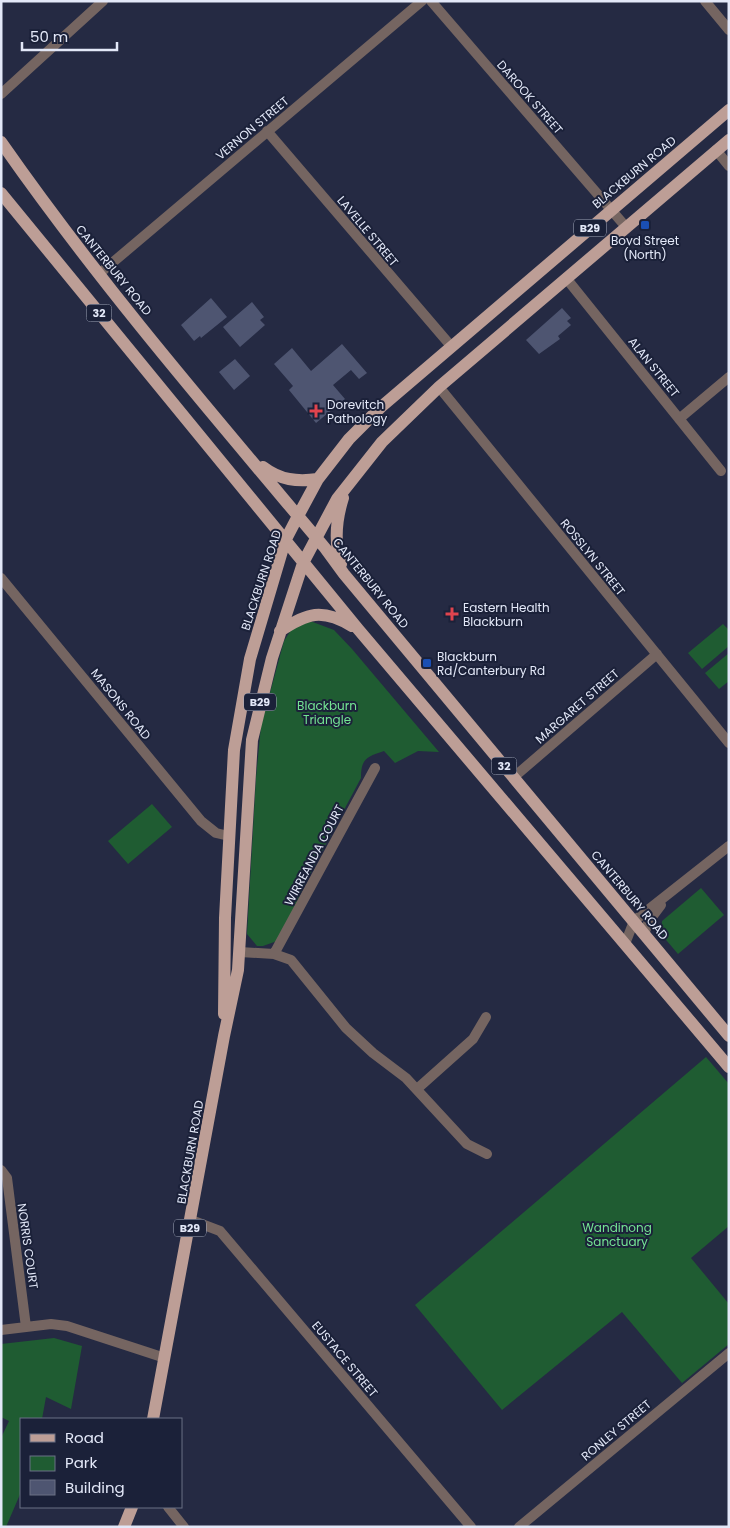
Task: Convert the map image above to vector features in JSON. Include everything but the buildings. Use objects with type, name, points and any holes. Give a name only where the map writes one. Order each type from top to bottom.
[{"type":"main road","name":"BLACKBURN ROAD","points":[[224,1036],[223,952],[228,836],[234,750],[242,699],[258,631],[285,541],[318,479],[364,422],[729,110]]},
{"type":"main road","name":"BLACKBURN ROAD","points":[[153,1418],[240,952],[245,837],[252,740],[280,631],[303,563],[316,536],[351,480],[397,426],[439,387],[729,140]]},
{"type":"main road","name":"CANTERBURY ROAD","points":[[1,142],[53,216],[99,274],[316,536],[344,574],[729,1036]]},
{"type":"main road","name":"32","points":[[2,194],[358,630],[729,1067]]},
{"type":"main road","points":[[250,458],[274,475],[282,478],[296,481],[318,479]]},
{"type":"main road","points":[[344,574],[337,551],[337,525],[338,513],[351,480]]},
{"type":"main road","points":[[280,631],[304,616],[317,614],[342,620],[358,630]]},
{"type":"main road","points":[[228,836],[245,837]]},
{"type":"main road","points":[[225,918],[234,906],[244,884]]},
{"type":"main road","points":[[223,952],[240,952]]},
{"type":"main road","points":[[124,1527],[132,1508]]},
{"type":"street","points":[[1,94],[104,1]]},
{"type":"street","name":"VERNON STREET","points":[[99,274],[422,1]]},
{"type":"street","name":"DAROOK STREET","points":[[431,1],[626,228]]},
{"type":"street","points":[[705,1],[729,30]]},
{"type":"street","name":"LAVELLE STREET","points":[[267,131],[451,346]]},
{"type":"street","points":[[716,150],[729,166]]},
{"type":"street","name":"ALAN STREET","points":[[566,278],[722,471]]},
{"type":"street","points":[[679,419],[729,377]]},
{"type":"street","name":"ROSSLYN STREET","points":[[439,387],[729,743]]},
{"type":"street","name":"MASONS ROAD","points":[[1,578],[200,821],[216,833],[228,836]]},
{"type":"street","name":"MARGARET STREET","points":[[514,777],[656,654]]},
{"type":"street","name":"WIRREANDA COURT","points":[[274,954],[375,768]]},
{"type":"street","points":[[625,944],[634,921],[729,846]]},
{"type":"street","points":[[644,934],[653,916],[669,895]]},
{"type":"street","points":[[240,952],[274,954],[291,960],[346,1028],[417,1089],[457,1135],[477,1151],[487,1154]]},
{"type":"street","points":[[417,1089],[473,1039],[486,1017]]},
{"type":"street","name":"NORRIS COURT","points":[[1,1170],[6,1178],[26,1327]]},
{"type":"street","name":"EUSTACE STREET","points":[[191,1220],[220,1231],[471,1527]]},
{"type":"street","points":[[1,1330],[51,1324],[67,1326],[165,1358]]},
{"type":"street","name":"RONLEY STREET","points":[[519,1527],[729,1353]]},
{"type":"street","points":[[169,1508],[184,1527]]},
{"type":"green space","name":"Blackburn Triangle","points":[[310,621],[334,630],[439,752],[418,751],[395,763],[384,751],[366,760],[362,767],[361,778],[303,887],[284,934],[277,941],[257,946],[247,934],[261,726],[284,641],[291,630]]},
{"type":"green space","points":[[723,624],[729,630],[729,646],[702,669],[688,653]]},
{"type":"green space","points":[[729,653],[729,681],[719,689],[705,673]]},
{"type":"green space","points":[[152,804],[172,827],[128,864],[108,841]]},
{"type":"green space","points":[[701,888],[724,915],[678,954],[661,934],[662,921]]},
{"type":"green space","name":"Wandinong Sanctuary","points":[[706,1057],[729,1084],[729,1226],[691,1258],[729,1304],[729,1344],[682,1383],[622,1312],[502,1410],[415,1305]]},
{"type":"green space","points":[[54,1338],[82,1346],[71,1409],[46,1397],[42,1418],[20,1418],[20,1494],[6,1527],[1,1527],[1,1438],[9,1421],[1,1417],[1,1344]]},
{"type":"place","name":"Boyd Street (North)","points":[[645,225]]},
{"type":"place","name":"Dorevitch Pathology","points":[[316,411]]},
{"type":"place","name":"Eastern Health Blackburn","points":[[452,614]]},
{"type":"place","name":"Blackburn Rd/Canterbury Rd","points":[[427,663]]}]
